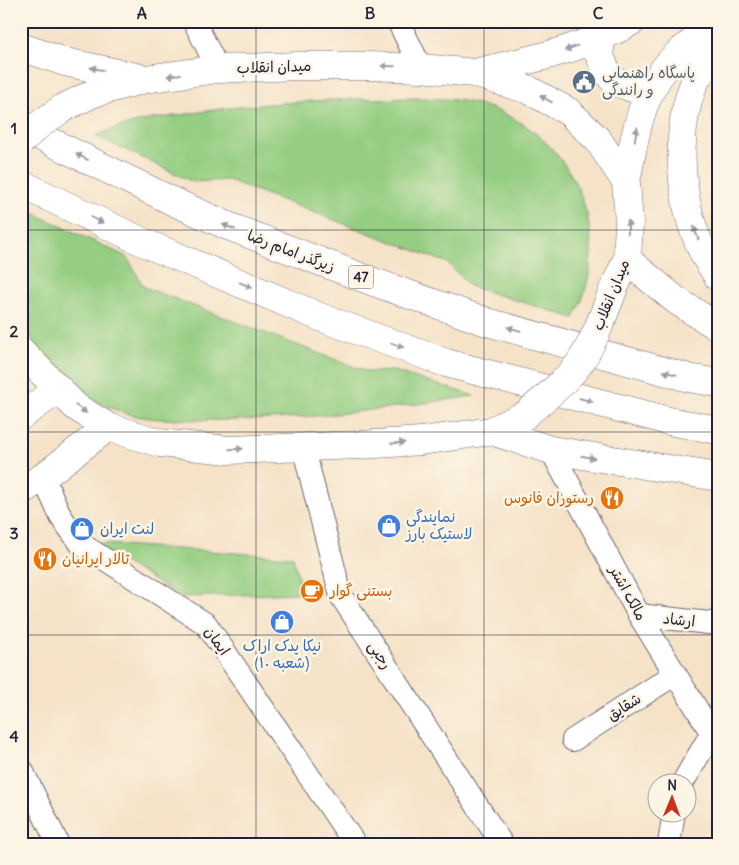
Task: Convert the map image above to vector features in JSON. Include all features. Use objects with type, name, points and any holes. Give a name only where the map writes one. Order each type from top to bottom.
[{"type":"main road","points":[[474,73],[562,51],[602,36],[632,21]]},
{"type":"main road","points":[[626,182],[640,113],[650,89],[680,52],[718,24]]},
{"type":"main road","points":[[602,36],[599,54],[606,70],[614,81],[632,88],[650,89]]},
{"type":"main road","points":[[21,46],[65,62],[145,79]]},
{"type":"main road","points":[[718,48],[706,63],[693,86],[685,118],[682,150],[683,181],[688,211],[702,250],[718,276]]},
{"type":"main road","name":"میدان انقلاب","points":[[21,142],[39,125],[63,108],[94,93],[145,79],[218,69],[308,66],[421,68],[474,73],[529,90],[569,112],[598,140],[626,182],[629,223],[627,260],[599,326],[580,362],[551,394],[526,415],[491,431],[412,442],[361,446],[304,446],[230,450],[160,443],[108,427],[76,407],[21,352]]},
{"type":"main road","name":"زیرگذر امام رضا","points":[[21,127],[172,201],[228,226],[371,281],[487,322],[689,378],[718,383]]},
{"type":"main road","points":[[21,184],[145,243],[301,309],[446,363],[669,422],[718,430]]},
{"type":"main road","points":[[627,260],[676,301],[718,327]]},
{"type":"main road","points":[[21,416],[59,389]]},
{"type":"main road","points":[[32,484],[108,427]]},
{"type":"main road","points":[[491,431],[551,450],[718,477]]},
{"type":"street","points":[[194,21],[218,69]]},
{"type":"street","points":[[398,21],[421,68]]},
{"type":"street","name":"رجبی","points":[[304,446],[341,596],[502,844]]},
{"type":"street","name":"مالک اشتر","points":[[551,450],[639,615],[675,674],[714,727]]},
{"type":"street","name":"ایمان","points":[[32,484],[61,517],[81,544],[206,624],[355,844]]},
{"type":"street","name":"ارشاد","points":[[639,615],[718,624]]},
{"type":"street","name":"شقایق","points":[[573,740],[675,674]]},
{"type":"street","points":[[689,772],[714,727]]},
{"type":"street","points":[[21,768],[58,844]]},
{"type":"street","points":[[669,844],[672,822]]},
{"type":"green space","points":[[419,98],[464,101],[510,117],[538,135],[561,160],[578,188],[588,219],[591,252],[587,285],[574,318],[469,286],[448,263],[228,180],[193,182],[96,136],[116,128],[158,118],[270,104]]},
{"type":"green space","points":[[27,210],[127,257],[144,287],[368,372],[394,371],[474,396],[339,414],[272,419],[156,419],[128,414],[110,408],[76,389],[61,376],[36,347],[28,329],[21,305],[20,249],[21,228]]},
{"type":"green space","points":[[93,543],[293,557],[302,593],[181,597]]},
{"type":"place","name":"پاسگاه راهنمایی و رانندگی","points":[[584,82]]},
{"type":"place","name":"رستوران فانوس","points":[[612,498]]},
{"type":"place","name":"نمایندگی لاستیک بارز","points":[[389,526]]},
{"type":"place","name":"لنت ایران","points":[[82,529]]},
{"type":"place","name":"تالار ایرانیان","points":[[45,559]]},
{"type":"place","name":"بستنی گوار","points":[[312,591]]},
{"type":"place","name":"نیکا یدک اراک (شعبه ۱۰)","points":[[282,622]]}]
